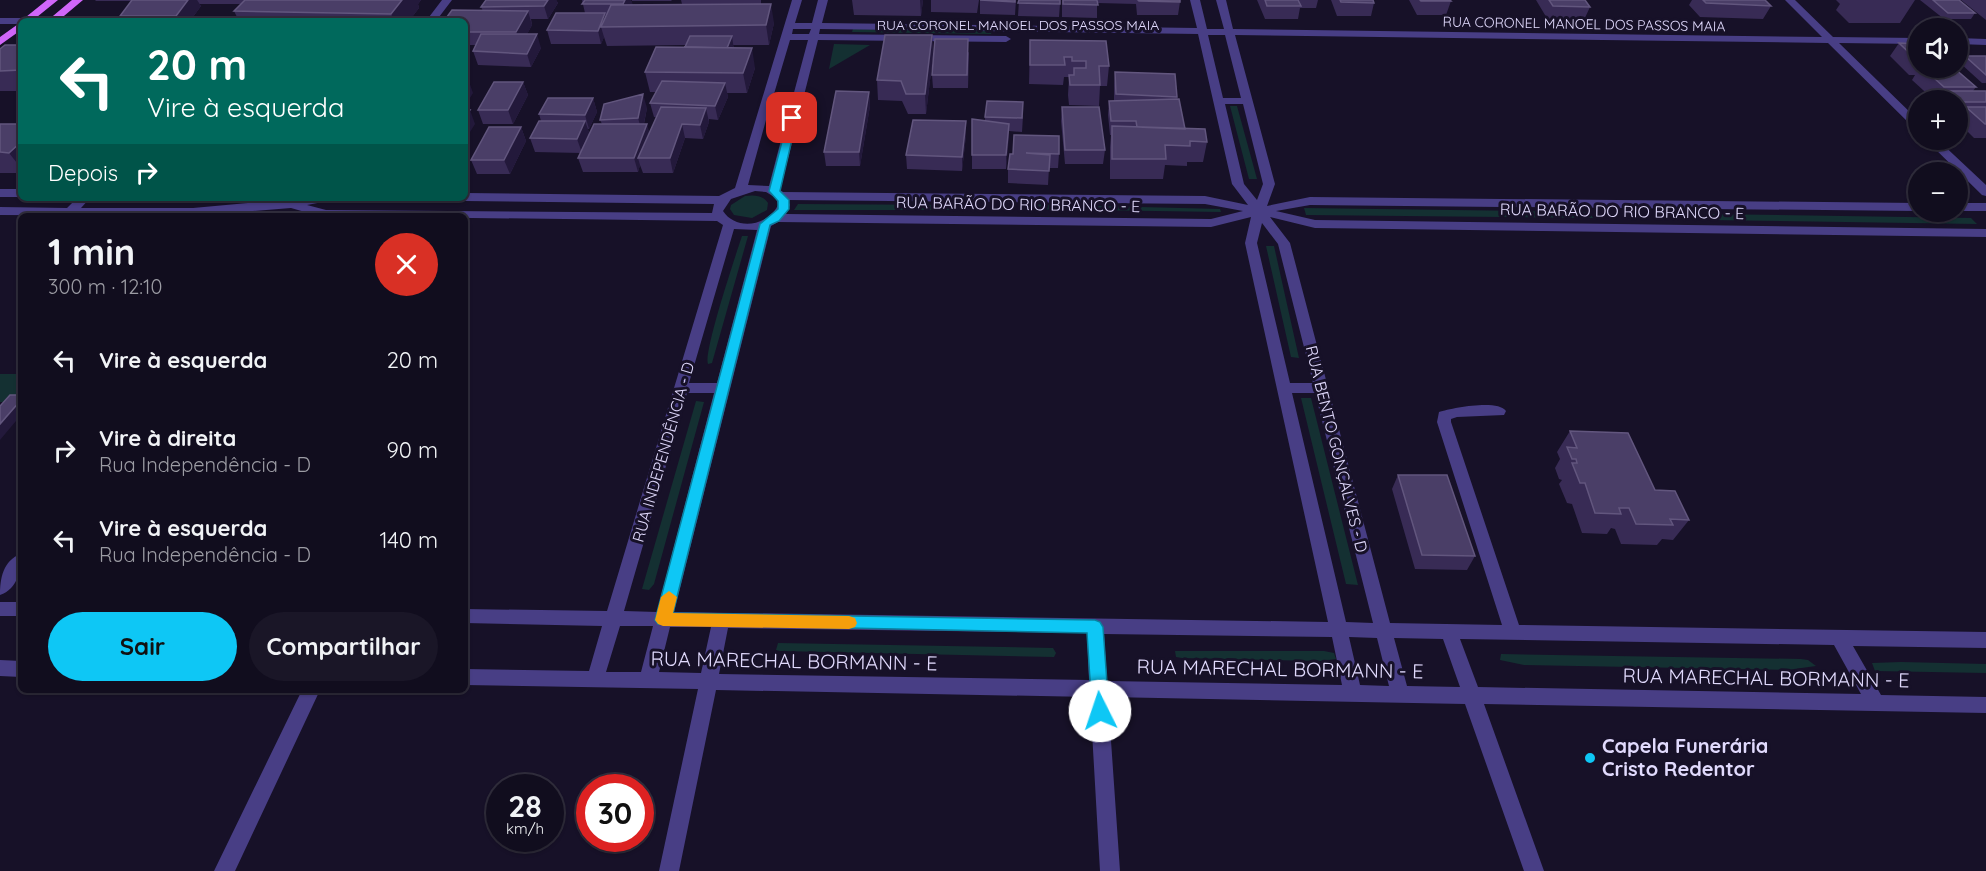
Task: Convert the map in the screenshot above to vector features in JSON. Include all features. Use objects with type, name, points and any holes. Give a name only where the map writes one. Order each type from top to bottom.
[{"type":"main road","points":[[30,18],[53,0]]},
{"type":"main road","points":[[56,18],[78,0]]},
{"type":"main road","points":[[0,42],[18,26]]},
{"type":"street","points":[[433,18],[447,0]]},
{"type":"street","points":[[468,197],[722,200],[740,190],[797,0]]},
{"type":"street","points":[[648,681],[723,388],[770,221],[783,209],[778,194],[792,118],[823,0]]},
{"type":"street","name":"RUA BENTO GONÇALVES - D","points":[[1195,0],[1238,184],[1284,243],[1400,694]]},
{"type":"street","points":[[1221,0],[1269,184],[1251,243],[1353,693]]},
{"type":"street","points":[[1790,0],[1908,116]]},
{"type":"street","points":[[0,21],[18,23]]},
{"type":"street","name":"RUA CORONEL MANOEL DOS PASSOS MAIA","points":[[788,31],[1908,41]]},
{"type":"street","points":[[1968,41],[1986,42]]},
{"type":"street","points":[[1218,101],[1247,101]]},
{"type":"street","points":[[762,117],[792,118]]},
{"type":"street","points":[[1942,150],[1986,192]]},
{"type":"street","name":"RUA BARÃO DO RIO BRANCO - E","points":[[740,190],[755,188],[778,194],[1205,200],[1315,224],[1986,233]]},
{"type":"street","points":[[0,192],[18,193]]},
{"type":"street","points":[[983,220],[984,197]]},
{"type":"street","points":[[521,216],[530,198]]},
{"type":"street","name":"RUA INDEPENDÊNCIA - D","points":[[595,680],[682,388],[725,221],[717,210],[722,200]]},
{"type":"street","points":[[71,211],[81,201]]},
{"type":"street","points":[[199,213],[294,201],[323,213]]},
{"type":"street","name":"RUA BARÃO DO RIO BRANCO - E","points":[[725,221],[746,227],[770,221],[983,220],[1211,223],[1310,201],[1908,207]]},
{"type":"street","points":[[1648,204],[1664,228]]},
{"type":"street","points":[[1968,207],[1986,207]]},
{"type":"street","points":[[0,223],[6,211],[151,213]]},
{"type":"street","points":[[468,215],[725,221]]},
{"type":"street","points":[[682,388],[723,388]]},
{"type":"street","points":[[1284,388],[1322,388]]},
{"type":"street","points":[[1499,411],[1456,412],[1444,416],[1444,422],[1513,633]]},
{"type":"street","points":[[0,588],[18,565]]},
{"type":"street","points":[[0,609],[18,609]]},
{"type":"street","points":[[468,616],[1986,640]]},
{"type":"street","points":[[669,871],[720,621]]},
{"type":"street","points":[[1095,627],[1110,871]]},
{"type":"street","points":[[1449,632],[1534,871]]},
{"type":"street","points":[[1839,638],[1876,703]]},
{"type":"street","points":[[0,668],[18,669]]},
{"type":"street","name":"RUA MARECHAL BORMANN - E","points":[[468,677],[1986,705]]},
{"type":"street","points":[[224,871],[310,693]]},
{"type":"green space","points":[[853,29],[992,31],[991,34],[852,32]]},
{"type":"green space","points":[[835,44],[870,45],[829,69]]},
{"type":"green space","points":[[1230,106],[1237,106],[1257,179],[1249,179]]},
{"type":"green space","points":[[745,196],[764,198],[768,203],[767,210],[752,218],[734,215],[730,209],[731,205]]},
{"type":"green space","points":[[798,204],[954,205],[953,210],[794,210]]},
{"type":"green space","points":[[1022,204],[1220,209],[1221,212],[1021,209]]},
{"type":"green space","points":[[1304,208],[1589,212],[1593,218],[1306,215]]},
{"type":"green space","points":[[1707,214],[1908,217],[1908,222],[1968,222],[1968,218],[1971,218],[1977,224],[1710,220]]},
{"type":"green space","points":[[742,236],[748,236],[712,363],[708,364],[715,323]]},
{"type":"green space","points":[[1266,246],[1274,246],[1299,358],[1291,357]]},
{"type":"green space","points":[[0,374],[18,374],[18,402],[0,402]]},
{"type":"green space","points":[[1301,398],[1311,398],[1358,585],[1346,584]]},
{"type":"green space","points":[[696,401],[704,402],[654,584],[649,590],[642,589]]},
{"type":"green space","points":[[778,643],[1053,648],[1056,653],[1054,657],[780,651],[776,650]]},
{"type":"green space","points":[[1175,651],[1324,651],[1334,653],[1336,659],[1321,661],[1182,658],[1176,657]]},
{"type":"green space","points":[[1501,654],[1801,659],[1808,660],[1816,666],[1787,670],[1524,665],[1500,660]]},
{"type":"green space","points":[[1872,663],[1986,664],[1986,673],[1875,671]]},
{"type":"building","points":[[132,0],[188,0],[176,16],[120,16]]},
{"type":"building","points":[[245,0],[402,0],[391,14],[234,11]]},
{"type":"building","points":[[486,0],[548,0],[544,6],[481,7]]},
{"type":"building","points":[[585,0],[625,0],[623,4],[582,4]]},
{"type":"building","points":[[980,0],[1015,0],[1015,2]]},
{"type":"building","points":[[1019,0],[1060,0],[1060,4],[1018,3]]},
{"type":"building","points":[[1063,0],[1097,0],[1098,5],[1063,4]]},
{"type":"building","points":[[1180,0],[1180,2],[1139,1]]},
{"type":"building","points":[[1265,0],[1298,0],[1301,6],[1267,6]]},
{"type":"building","points":[[1340,0],[1373,0],[1374,3],[1341,2]]},
{"type":"building","points":[[1450,0],[1451,1],[1421,1]]},
{"type":"building","points":[[1549,0],[1585,0],[1590,7],[1553,6]]},
{"type":"building","points":[[1703,0],[1765,0],[1771,6],[1706,3]]},
{"type":"building","points":[[1933,0],[1959,0],[1975,13],[1948,13]]},
{"type":"building","points":[[771,4],[766,25],[601,27],[611,5]]},
{"type":"building","points":[[452,10],[528,11],[516,32],[468,32],[468,18],[446,18]]},
{"type":"building","points":[[556,13],[605,13],[598,31],[547,30]]},
{"type":"building","points":[[481,34],[537,34],[527,54],[473,51]]},
{"type":"building","points":[[885,35],[932,35],[925,94],[906,94],[901,81],[877,80]]},
{"type":"building","points":[[690,36],[732,36],[727,48],[685,47]]},
{"type":"building","points":[[935,39],[968,39],[967,75],[932,75]]},
{"type":"building","points":[[1030,40],[1106,41],[1109,66],[1099,66],[1100,85],[1070,85],[1069,75],[1074,75],[1074,68],[1086,68],[1086,61],[1072,61],[1072,57],[1064,57],[1065,65],[1030,65]]},
{"type":"building","points":[[1899,43],[1908,43],[1908,52]]},
{"type":"building","points":[[5,45],[18,45],[18,70],[0,71],[0,49]]},
{"type":"building","points":[[656,47],[752,48],[743,73],[645,72]]},
{"type":"building","points":[[1968,56],[1986,56],[1986,75],[1968,59]]},
{"type":"building","points":[[1115,72],[1175,74],[1177,97],[1116,94]]},
{"type":"building","points":[[1934,78],[1966,78],[1976,87],[1944,87]]},
{"type":"building","points":[[662,81],[725,83],[715,106],[650,103]]},
{"type":"building","points":[[494,82],[523,82],[508,110],[478,110]]},
{"type":"building","points":[[836,91],[869,92],[859,152],[824,152]]},
{"type":"building","points":[[1968,91],[1986,91],[1986,102],[1968,102]]},
{"type":"building","points":[[643,94],[638,118],[600,120],[604,104]]},
{"type":"building","points":[[548,98],[593,98],[585,115],[539,114]]},
{"type":"building","points":[[1179,99],[1185,129],[1137,127],[1136,121],[1111,121],[1109,101]]},
{"type":"building","points":[[987,101],[1023,102],[1022,118],[985,117]]},
{"type":"building","points":[[661,107],[706,108],[700,125],[682,124],[670,158],[638,158]]},
{"type":"building","points":[[1062,107],[1099,107],[1105,150],[1065,150]]},
{"type":"building","points":[[1968,107],[1986,107],[1985,124],[1968,109]]},
{"type":"building","points":[[972,119],[1009,124],[1006,155],[972,155]]},
{"type":"building","points":[[913,120],[966,121],[962,157],[906,155]]},
{"type":"building","points":[[539,121],[585,121],[577,139],[530,138]]},
{"type":"building","points":[[0,124],[18,124],[18,145],[9,153],[0,152]]},
{"type":"building","points":[[594,124],[647,124],[634,158],[578,158]]},
{"type":"building","points":[[1112,126],[1205,129],[1207,142],[1190,141],[1190,146],[1165,145],[1166,159],[1112,159]]},
{"type":"building","points":[[489,127],[521,127],[504,160],[471,160]]},
{"type":"building","points":[[1014,135],[1059,136],[1059,154],[1026,153],[1050,155],[1049,171],[1008,169],[1010,154],[1013,154]]},
{"type":"building","points":[[10,395],[18,395],[18,403],[0,424],[0,406]]},
{"type":"building","points":[[1570,431],[1628,433],[1655,490],[1675,491],[1689,520],[1670,519],[1673,525],[1636,524],[1629,508],[1619,508],[1621,514],[1595,513],[1585,483],[1580,483],[1572,463],[1577,463],[1576,459],[1572,459],[1567,447],[1577,448]]},
{"type":"building","points":[[1398,475],[1447,475],[1475,556],[1422,555]]},
{"type":"slow traffic","points":[[669,597],[663,620],[849,623]]},
{"type":"place","name":"Capela Funerária Cristo Redentor","points":[[1590,758]]},
{"type":"route","points":[[792,118],[774,191],[783,200],[783,209],[780,214],[765,224],[663,620],[1095,627],[1100,711]]}]
